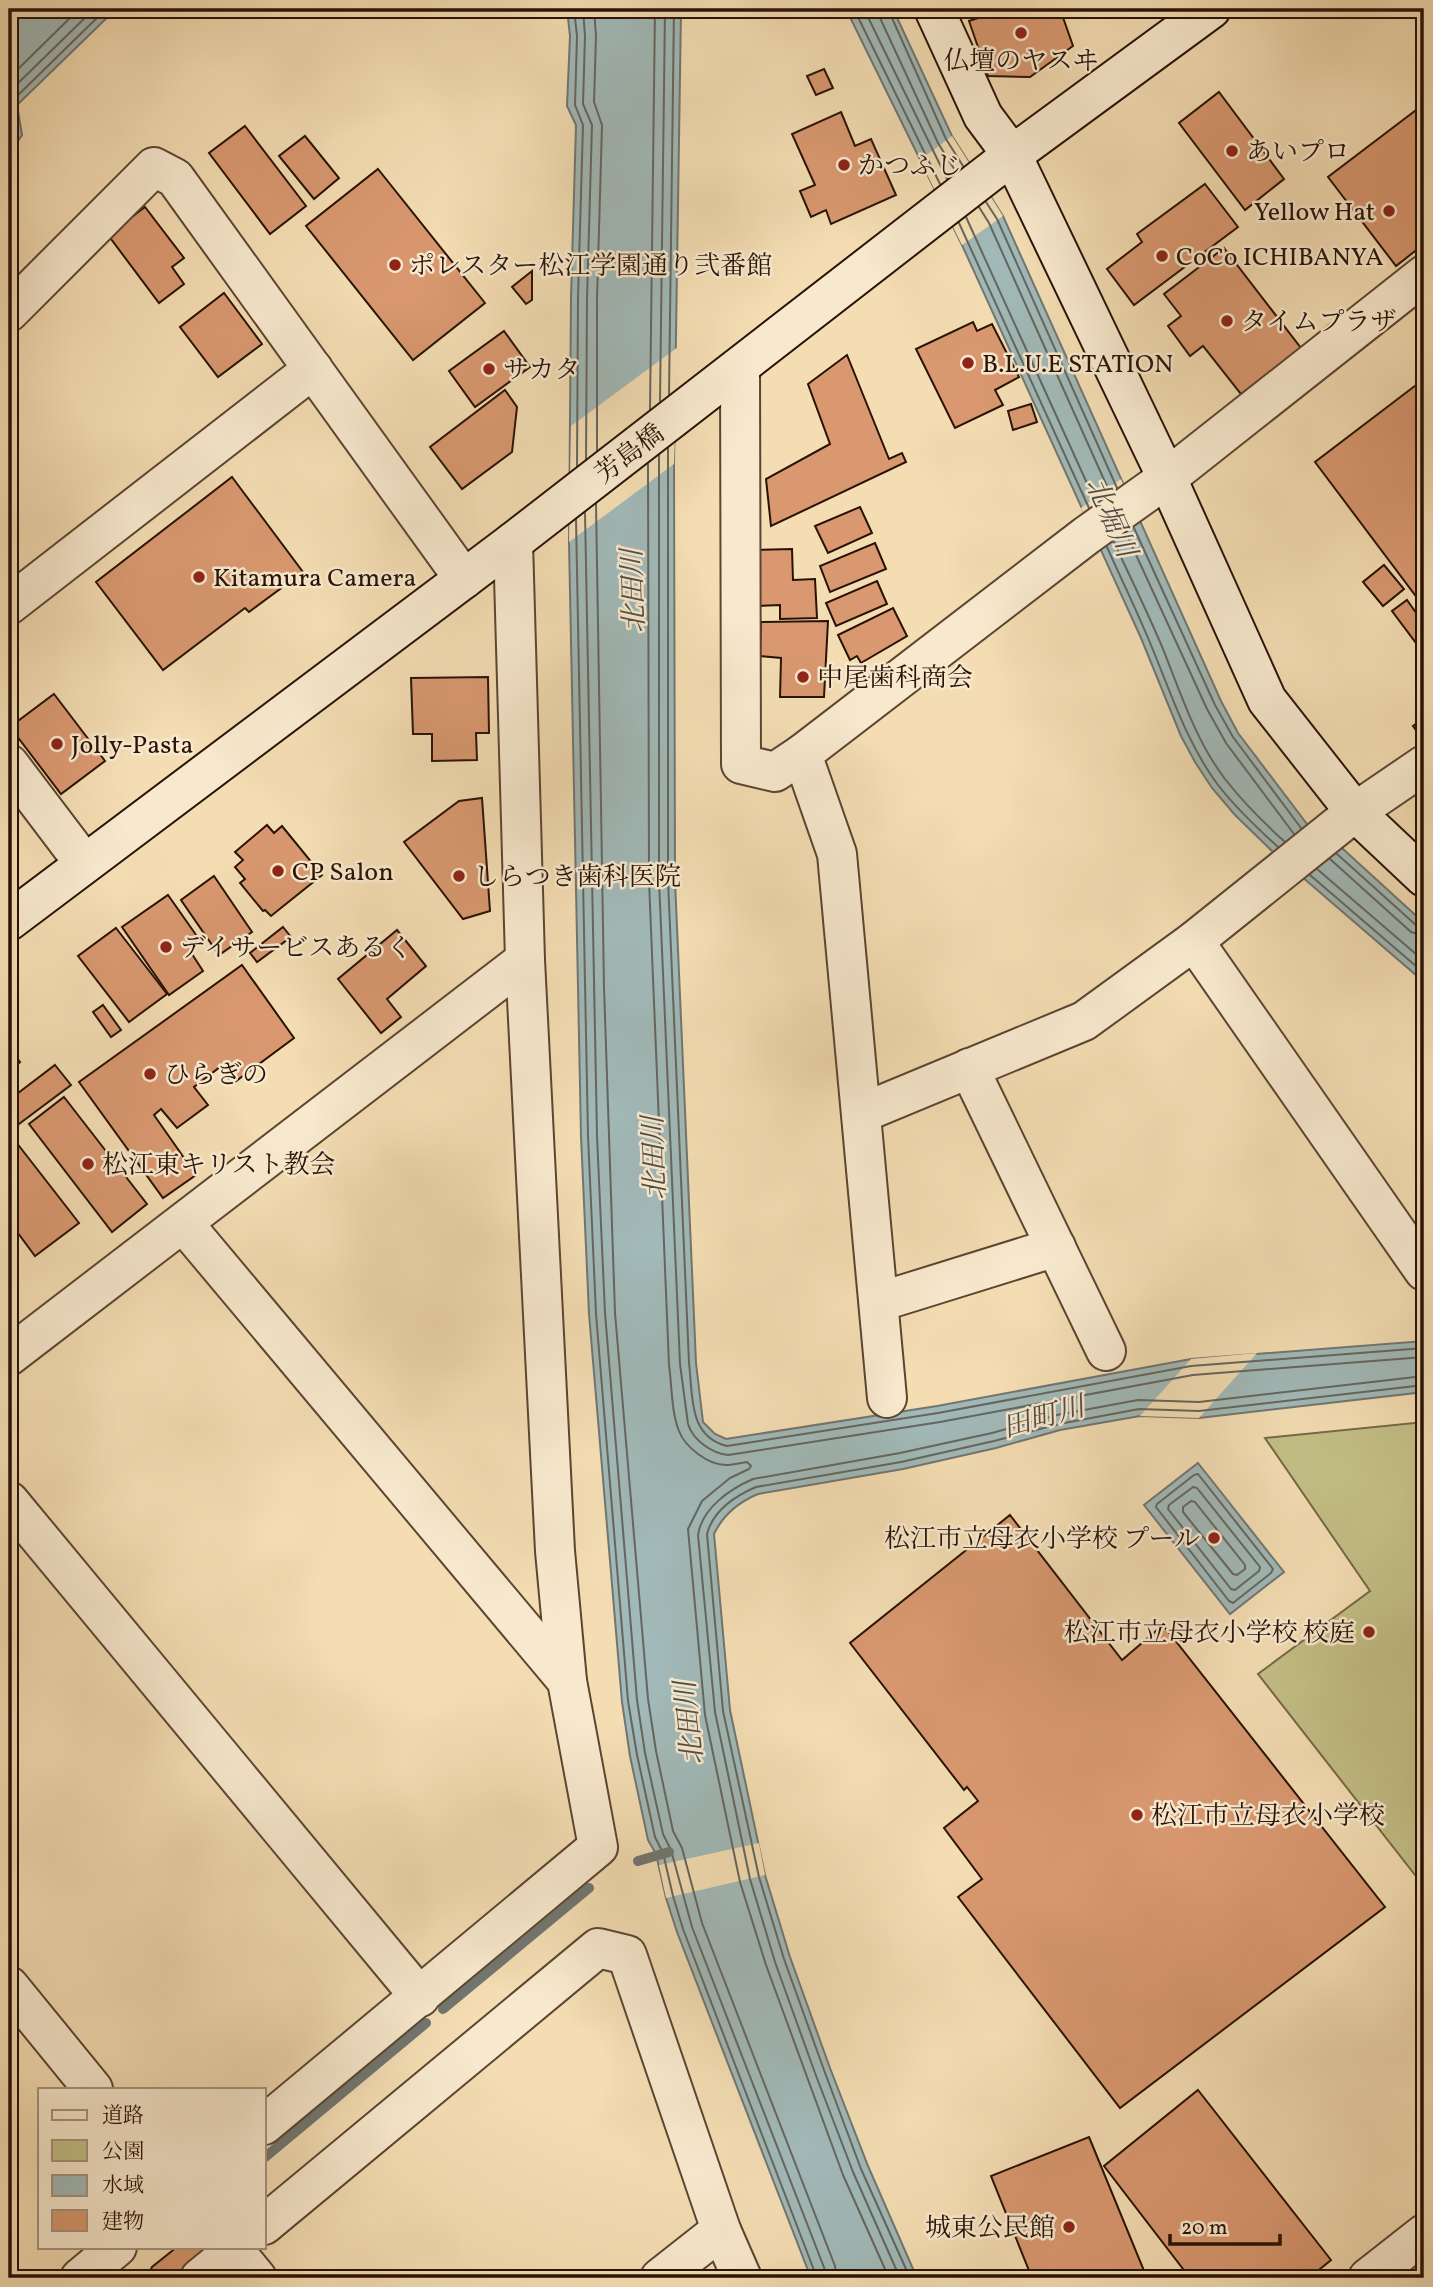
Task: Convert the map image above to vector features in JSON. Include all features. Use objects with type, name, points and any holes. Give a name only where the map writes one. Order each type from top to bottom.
[{"type":"street","points":[[934,9],[983,116],[1000,165],[1167,478],[1266,700],[1341,822],[1424,877]]},
{"type":"street","name":"芳島橋","points":[[9,921],[527,531],[1000,165],[1211,9]]},
{"type":"street","points":[[9,312],[154,167],[175,178],[464,579]]},
{"type":"street","points":[[728,377],[741,764],[775,772],[1087,535],[1167,478],[1424,275]]},
{"type":"street","points":[[9,605],[313,369]]},
{"type":"street","points":[[266,2123],[598,1847],[567,1681],[555,1551],[525,960],[527,531]]},
{"type":"street","points":[[802,754],[837,854],[887,1398]]},
{"type":"street","points":[[9,764],[85,863]]},
{"type":"street","points":[[862,1113],[1084,1021],[1194,941],[1341,822],[1424,765]]},
{"type":"street","points":[[1194,941],[1424,1271]]},
{"type":"street","points":[[9,1356],[525,960]]},
{"type":"street","points":[[969,1068],[1106,1351]]},
{"type":"street","points":[[184,1224],[567,1681]]},
{"type":"street","points":[[879,1302],[1056,1247]]},
{"type":"street","points":[[9,1501],[420,1997]]},
{"type":"street","points":[[266,2223],[598,1948],[627,1955],[721,2230],[742,2278]]},
{"type":"street","points":[[9,1986],[92,2088]]},
{"type":"street","points":[[660,2278],[721,2230]]},
{"type":"street","points":[[1368,2278],[1424,2234]]},
{"type":"street","points":[[80,2278],[116,2248]]},
{"type":"street","points":[[200,2278],[243,2258]]},
{"type":"green space","name":"松江市立母衣小学校 校庭","points":[[1424,1422],[1424,1878],[1415,1875],[1258,1674],[1370,1591],[1265,1438]]},
{"type":"water","points":[[9,9],[116,9],[17,105],[22,135],[9,154]]},
{"type":"water","points":[[567,9],[681,9],[674,464],[675,881],[696,1363],[703,1422],[715,1434],[726,1439],[937,1406],[1191,1359],[1424,1341],[1424,1392],[1199,1418],[1140,1416],[1060,1430],[903,1469],[758,1494],[732,1510],[714,1534],[730,1710],[765,1875],[790,1957],[830,2068],[868,2166],[917,2278],[811,2278],[677,1932],[656,1854],[648,1840],[630,1756],[622,1702],[589,1314],[581,1136],[569,542],[576,125],[567,106],[570,36]]},
{"type":"water","name":"北堀川","points":[[846,9],[893,9],[952,136],[1003,216],[1221,701],[1238,733],[1307,824],[1342,848],[1424,923],[1424,982],[1272,851],[1235,815],[1195,762],[962,245]]},
{"type":"water","name":"松江市立母衣小学校 プール","points":[[1198,1463],[1284,1572],[1230,1614],[1144,1505]]},
{"type":"pier","points":[[952,136],[1003,216],[962,245],[920,160]]},
{"type":"pier","points":[[678,347],[674,464],[569,542],[571,426]]},
{"type":"pier","points":[[1121,479],[1135,514],[1097,543],[1081,508]]},
{"type":"pier","points":[[1257,1353],[1199,1418],[1140,1416],[1191,1359]]},
{"type":"pier","points":[[759,1843],[765,1875],[666,1898],[659,1865]]},
{"type":"building","name":"仏壇のヤスヰ","points":[[1006,9],[1060,9],[1073,46],[1030,77],[988,76],[969,21]]},
{"type":"building","points":[[824,69],[833,88],[816,95],[807,76]]},
{"type":"building","name":"あいプロ","points":[[1219,92],[1284,179],[1245,210],[1179,123]]},
{"type":"building","name":"Yellow Hat","points":[[1424,104],[1424,244],[1396,266],[1328,177]]},
{"type":"building","name":"かつふじ","points":[[841,112],[855,146],[871,139],[896,195],[831,224],[826,210],[811,217],[800,191],[815,185],[792,134]]},
{"type":"building","points":[[245,126],[306,206],[270,234],[209,153]]},
{"type":"building","points":[[305,136],[339,178],[314,199],[279,156]]},
{"type":"building","name":"ポレスター松江学園通り弐番館","points":[[378,169],[485,303],[413,360],[306,226]]},
{"type":"building","name":"CoCo ICHIBANYA","points":[[1205,184],[1238,227],[1134,305],[1107,269],[1142,242],[1137,234]]},
{"type":"building","points":[[145,207],[184,258],[172,267],[184,284],[159,303],[108,235]]},
{"type":"building","name":"タイムプラザ","points":[[1224,248],[1301,348],[1241,394],[1203,346],[1190,356],[1168,326],[1181,316],[1164,294]]},
{"type":"building","points":[[532,271],[532,300],[526,304],[512,287]]},
{"type":"building","points":[[224,293],[262,344],[218,377],[180,327]]},
{"type":"building","name":"B.L.U.E STATION","points":[[973,322],[977,331],[992,324],[1019,377],[995,390],[1003,405],[955,428],[916,349]]},
{"type":"building","name":"サカタ","points":[[504,331],[530,367],[475,407],[449,371]]},
{"type":"building","points":[[847,355],[889,459],[902,453],[906,462],[771,526],[766,479],[830,444],[808,384]]},
{"type":"building","points":[[1424,379],[1424,607],[1315,462]]},
{"type":"building","points":[[505,390],[517,407],[512,452],[462,489],[430,447]]},
{"type":"building","points":[[1031,404],[1037,422],[1013,430],[1008,411]]},
{"type":"building","name":"Kitamura Camera","points":[[232,477],[303,572],[249,612],[245,608],[163,670],[96,582]]},
{"type":"building","points":[[860,507],[872,533],[828,553],[815,526]]},
{"type":"building","points":[[875,543],[886,569],[830,592],[820,566]]},
{"type":"building","points":[[792,549],[793,580],[815,579],[817,618],[780,619],[780,605],[759,606],[756,550]]},
{"type":"building","points":[[1384,565],[1404,589],[1383,606],[1363,582]]},
{"type":"building","points":[[877,581],[887,604],[836,626],[826,603]]},
{"type":"building","points":[[1407,600],[1424,624],[1424,643],[1419,647],[1392,611]]},
{"type":"building","points":[[893,608],[907,636],[861,663],[857,656],[850,660],[838,635]]},
{"type":"building","name":"中尾歯科商会","points":[[828,621],[824,697],[780,697],[781,658],[760,656],[761,622]]},
{"type":"building","points":[[488,677],[489,733],[476,733],[477,760],[432,761],[432,734],[413,734],[411,678]]},
{"type":"building","name":"Jolly-Pasta","points":[[54,694],[105,761],[61,794],[10,727]]},
{"type":"building","points":[[1424,718],[1424,734],[1420,736],[1413,726]]},
{"type":"building","name":"しらつき歯科医院","points":[[482,798],[490,911],[463,919],[404,842],[459,801]]},
{"type":"building","name":"CP Salon","points":[[267,825],[274,833],[282,826],[322,875],[271,916],[263,911],[240,883],[245,879],[235,867],[243,860],[235,852]]},
{"type":"building","points":[[214,876],[252,932],[219,955],[181,900]]},
{"type":"building","name":"デイサービスあるく","points":[[168,895],[201,942],[190,951],[203,971],[169,995],[122,927]]},
{"type":"building","points":[[283,927],[291,937],[257,962],[250,953]]},
{"type":"building","points":[[116,928],[167,994],[129,1022],[78,956]]},
{"type":"building","points":[[397,930],[426,966],[387,999],[401,1017],[381,1033],[338,979]]},
{"type":"building","name":"ひらぎの","points":[[242,965],[294,1038],[232,1084],[220,1067],[194,1087],[208,1105],[177,1128],[161,1109],[154,1115],[196,1175],[163,1198],[79,1082]]},
{"type":"building","points":[[103,1005],[121,1030],[111,1037],[93,1012]]},
{"type":"building","points":[[9,1047],[20,1062],[9,1071]]},
{"type":"building","points":[[55,1065],[71,1085],[11,1130],[9,1100]]},
{"type":"building","name":"松江東キリスト教会","points":[[64,1097],[147,1204],[112,1232],[29,1124]]},
{"type":"building","points":[[16,1142],[79,1223],[35,1256],[9,1221],[9,1148]]},
{"type":"building","name":"松江市立母衣小学校","points":[[1010,1515],[1122,1660],[1163,1625],[1385,1907],[1120,2108],[958,1897],[982,1879],[944,1828],[978,1801],[967,1787],[964,1790],[850,1643]]},
{"type":"building","points":[[1198,2090],[1331,2260],[1309,2278],[1190,2278],[1104,2166]]},
{"type":"building","name":"城東公民館","points":[[1089,2137],[1147,2278],[1032,2278],[991,2176]]},
{"type":"building","points":[[176,2248],[212,2248],[176,2278],[147,2278],[152,2267]]},
{"type":"waterway","points":[[638,1861],[669,1852]]},
{"type":"waterway","points":[[443,2009],[589,1888]]},
{"type":"waterway","points":[[266,2156],[426,2023]]},
{"type":"place","name":"仏壇のヤスヰ","points":[[1021,33]]},
{"type":"place","name":"あいプロ","points":[[1232,151]]},
{"type":"place","name":"かつふじ","points":[[844,165]]},
{"type":"place","name":"Yellow Hat","points":[[1389,211]]},
{"type":"place","name":"CoCo ICHIBANYA","points":[[1162,256]]},
{"type":"place","name":"ポレスター松江学園通り弐番館","points":[[395,265]]},
{"type":"place","name":"タイムプラザ","points":[[1227,321]]},
{"type":"place","name":"B.L.U.E STATION","points":[[968,363]]},
{"type":"place","name":"サカタ","points":[[489,369]]},
{"type":"place","name":"Kitamura Camera","points":[[199,577]]},
{"type":"place","name":"中尾歯科商会","points":[[803,677]]},
{"type":"place","name":"Jolly-Pasta","points":[[57,744]]},
{"type":"place","name":"CP Salon","points":[[278,871]]},
{"type":"place","name":"しらつき歯科医院","points":[[459,876]]},
{"type":"place","name":"デイサービスあるく","points":[[166,947]]},
{"type":"place","name":"ひらぎの","points":[[150,1074]]},
{"type":"place","name":"松江東キリスト教会","points":[[88,1164]]},
{"type":"place","name":"松江市立母衣小学校 プール","points":[[1214,1538]]},
{"type":"place","name":"松江市立母衣小学校 校庭","points":[[1369,1632]]},
{"type":"place","name":"松江市立母衣小学校","points":[[1137,1815]]},
{"type":"place","name":"城東公民館","points":[[1069,2227]]},
{"type":"water label","name":"北田川","points":[[632,591]]},
{"type":"water label","name":"北田川","points":[[653,1158]]},
{"type":"water label","name":"田町川","points":[[1043,1416]]},
{"type":"water label","name":"北田川","points":[[688,1723]]}]
